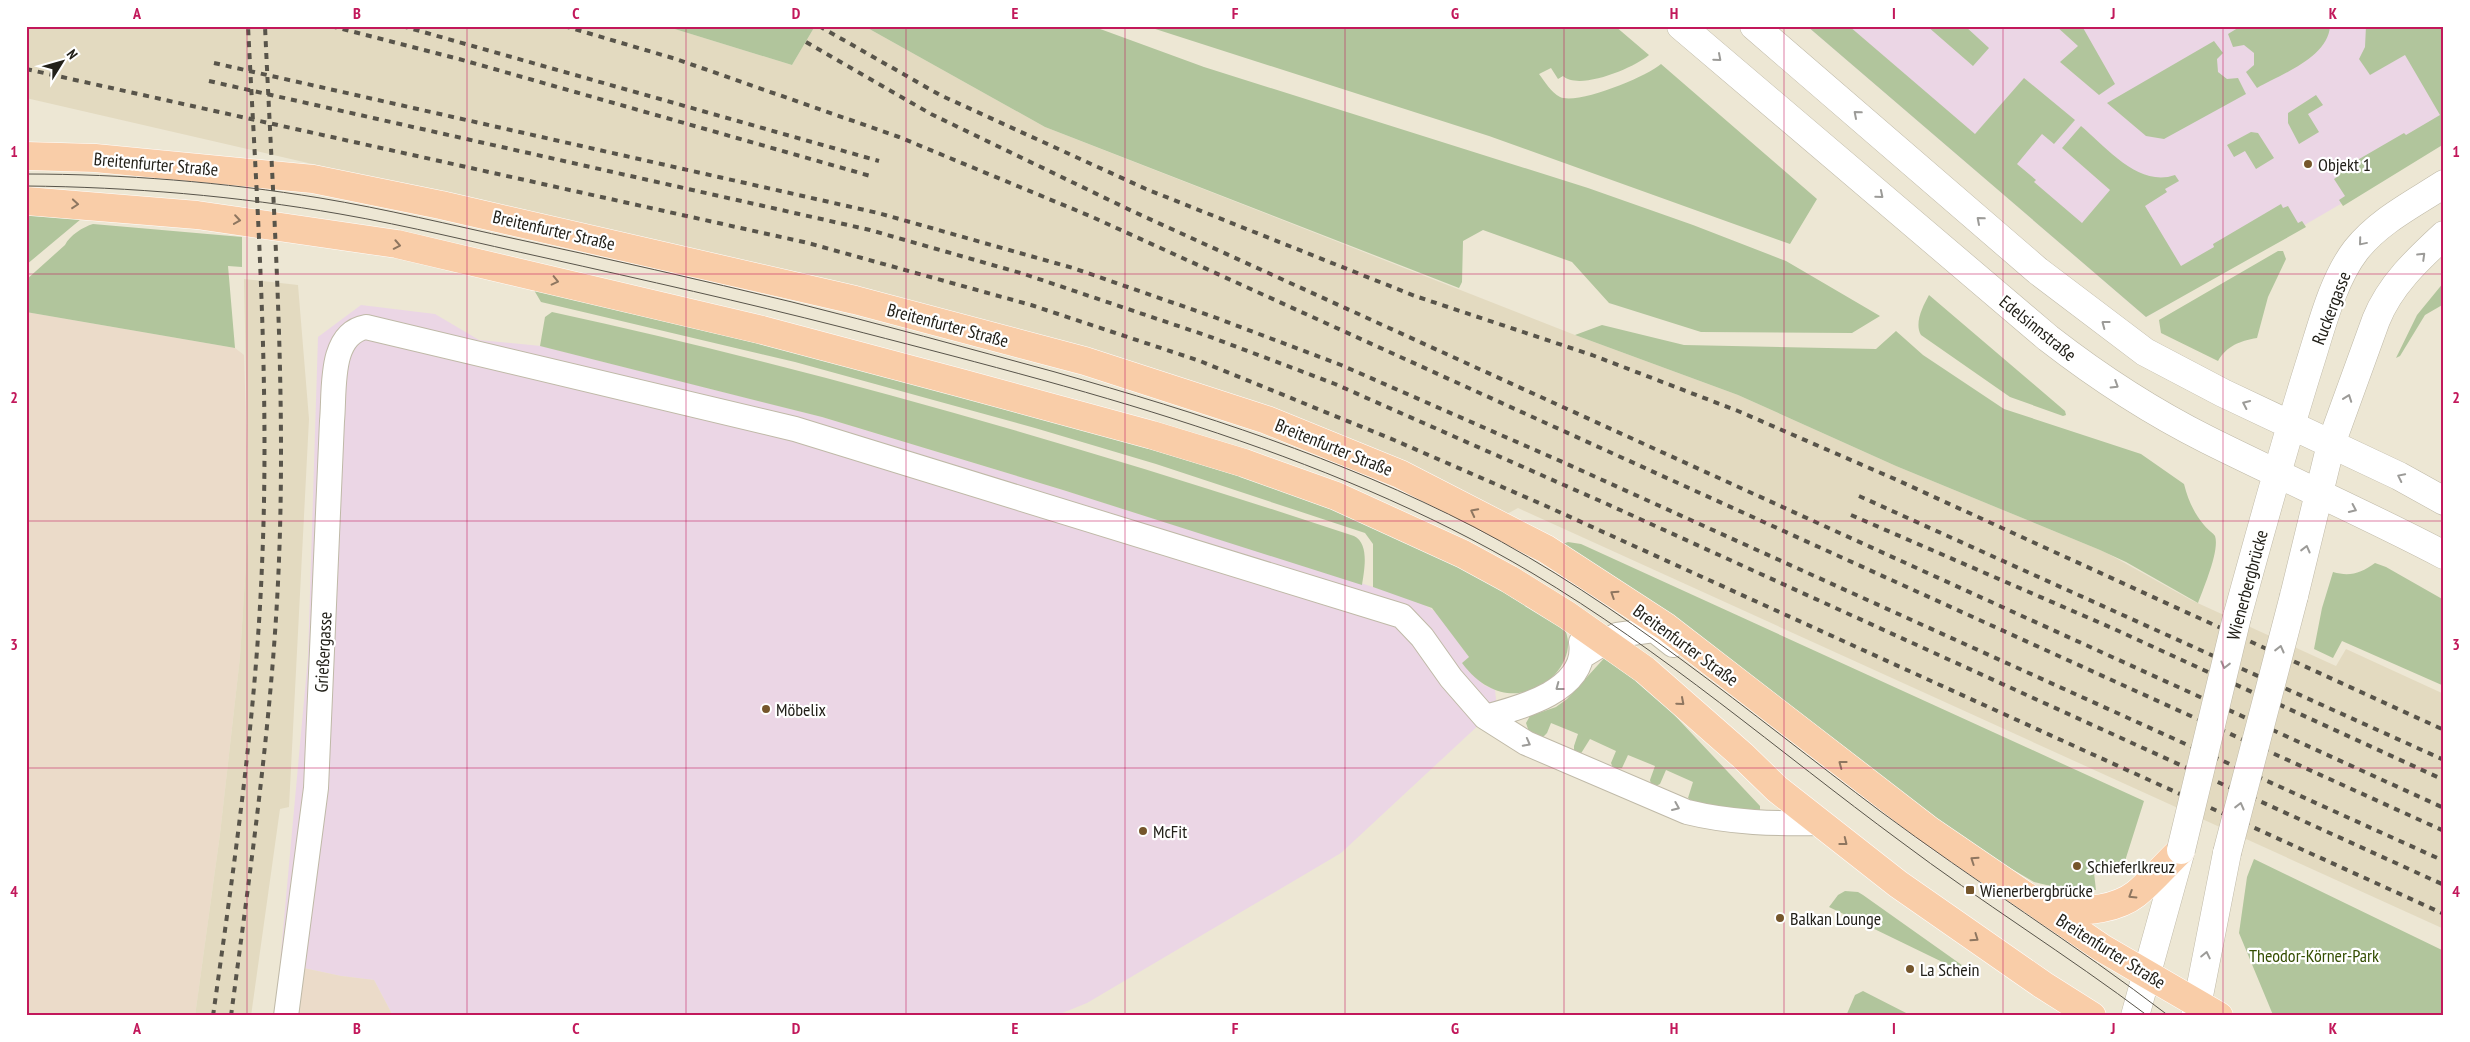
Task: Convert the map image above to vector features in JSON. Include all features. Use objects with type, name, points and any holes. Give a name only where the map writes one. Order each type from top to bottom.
[{"type":"main road","name":"Edelsinnstraße","points":[[1682,26],[2048,338],[2078,361],[2188,430],[2444,555]]},
{"type":"main road","points":[[1754,26],[2038,271],[2145,352],[2176,370],[2399,476],[2444,501]]},
{"type":"main road","name":"Breitenfurter Straße","points":[[26,156],[95,158],[304,178],[432,203],[855,300],[1084,361],[1267,420],[1400,474],[1546,549],[1666,627],[1929,830],[2102,948],[2146,974],[2203,1012]]},
{"type":"main road","name":"Ruckergasse","points":[[2278,473],[2290,425],[2326,310],[2354,252],[2384,222],[2444,184]]},
{"type":"main road","points":[[26,202],[197,214],[398,244],[762,330],[932,375],[1152,435],[1244,463],[1336,496],[1463,554],[1509,579],[1567,615],[1645,670],[1744,756],[1777,789],[1898,884],[2043,985],[2092,1016]]},
{"type":"main road","points":[[2203,1012],[2224,868],[2331,444],[2383,302],[2406,273],[2444,235]]},
{"type":"main road","name":"Wienerbergbrücke","points":[[2135,1016],[2181,850],[2248,577],[2278,473]]},
{"type":"main road","points":[[2050,913],[2084,911],[2103,907],[2135,895],[2181,850]]},
{"type":"street","name":"Grießergasse","points":[[286,1016],[316,788],[332,421],[337,366],[342,345],[351,333],[357,329],[376,328],[795,430],[1402,616],[1422,637],[1451,678],[1486,717]]},
{"type":"street","points":[[1567,615],[1577,629],[1582,644],[1581,657]]},
{"type":"street","name":"Breitenfurter Straße","points":[[1486,717],[1522,708],[1545,697],[1565,682],[1577,667],[1581,657],[1617,635],[1654,630],[1778,723],[1788,723]]},
{"type":"street","points":[[1486,717],[1526,743],[1687,812],[1707,817],[1773,824],[1821,824]]},
{"type":"shaded area","points":[[26,26],[665,26],[792,65],[815,26],[864,26],[1045,127],[1575,335],[1738,395],[1896,466],[2105,552],[2191,600],[2336,666],[2346,649],[2444,694],[2444,929],[1518,508],[1505,515],[1399,462],[581,226],[26,98]]},
{"type":"shaded area","points":[[1807,26],[2444,26],[2444,144],[2146,317]]},
{"type":"shaded area","points":[[244,279],[298,285],[309,419],[289,807],[280,809],[251,1016],[195,1016],[220,834],[240,657],[249,516]]},
{"type":"shaded area","points":[[361,305],[435,314],[479,340],[541,346],[822,417],[1418,601],[1436,612],[1469,657],[1462,663],[1484,685],[1495,690],[1497,708],[1341,853],[1087,1003],[1055,1016],[393,1016],[374,980],[341,976],[280,963],[308,657],[318,337]]},
{"type":"shaded area","points":[[26,312],[235,348],[244,355],[249,516],[240,657],[220,834],[195,1016],[26,1016]]},
{"type":"shaded area","points":[[280,963],[341,976],[374,980],[393,1016],[274,1016]]},
{"type":"green space","points":[[665,26],[815,26],[792,65]]},
{"type":"green space","points":[[864,26],[1092,26],[1204,67],[1588,188],[1693,225],[1786,261],[1880,316],[1852,333],[1701,332],[1609,303],[1572,262],[1483,230],[1463,241],[1462,282],[1459,288],[1045,127]]},
{"type":"green space","points":[[1146,26],[1615,26],[1649,55],[1631,66],[1606,76],[1581,81],[1571,80],[1563,76],[1558,79],[1551,68],[1539,74],[1548,87],[1560,97],[1581,97],[1596,94],[1641,76],[1661,64],[1817,199],[1790,244],[1489,136]]},
{"type":"green space","points":[[1807,26],[1849,26],[1975,134],[2024,78],[2075,120],[2054,144],[2042,134],[2017,164],[2036,180],[2034,182],[2082,223],[2110,190],[2062,148],[2081,126],[2112,154],[2136,171],[2149,176],[2175,175],[2179,181],[2165,189],[2167,192],[2145,206],[2181,266],[2214,247],[2213,244],[2281,204],[2283,208],[2288,206],[2298,223],[2302,221],[2306,227],[2146,317]]},
{"type":"green space","points":[[1927,26],[1965,26],[1989,48],[1973,66]]},
{"type":"green space","points":[[2056,26],[2082,26],[2115,84],[2099,95],[2060,62],[2078,46]]},
{"type":"green space","points":[[2241,26],[2330,26],[2327,37],[2321,47],[2312,56],[2290,71],[2257,88],[2246,72],[2254,65],[2254,53],[2244,45],[2233,47],[2228,34]]},
{"type":"green space","points":[[2366,26],[2444,26],[2444,144],[2343,206],[2339,200],[2345,196],[2334,179],[2337,177],[2335,173],[2404,133],[2406,135],[2440,115],[2405,55],[2370,75],[2359,59],[2365,47]]},
{"type":"green space","points":[[2214,41],[2223,53],[2217,59],[2218,72],[2227,79],[2238,78],[2246,94],[2164,139],[2146,136],[2107,103]]},
{"type":"green space","points":[[2316,95],[2323,105],[2308,114],[2319,132],[2299,144],[2288,123],[2288,113]]},
{"type":"green space","points":[[2251,132],[2258,133],[2274,158],[2256,169],[2245,151],[2234,157],[2227,145]]},
{"type":"green space","points":[[26,213],[87,214],[26,265]]},
{"type":"green space","points":[[93,224],[242,237],[242,267],[228,266],[235,348],[26,312],[26,280],[65,245],[73,235]]},
{"type":"green space","points":[[2278,251],[2283,251],[2286,259],[2268,297],[2257,338],[2234,345],[2218,361],[2161,333],[2159,320]]},
{"type":"green space","points":[[2444,282],[2444,304],[2425,315],[2400,356],[2396,358],[2417,315]]},
{"type":"green space","points":[[531,285],[1229,465],[1407,539],[1511,594],[1510,596],[1514,599],[1516,597],[1562,625],[1568,640],[1566,657],[1557,672],[1542,685],[1524,692],[1504,692],[1483,683],[1462,663],[1469,657],[1432,608],[1373,587],[1373,544],[1365,533],[1156,464],[1035,428],[795,362],[541,302]]},
{"type":"green space","points":[[1929,295],[2065,411],[2066,415],[2063,416],[2010,397],[1921,335],[1918,325],[1919,320]]},
{"type":"green space","points":[[552,312],[653,335],[856,386],[1056,442],[1354,536],[1359,540],[1364,551],[1365,565],[1362,585],[1063,490],[822,417],[540,346],[545,317]]},
{"type":"green space","points":[[1602,325],[1684,345],[1876,349],[1896,331],[1923,355],[2004,409],[2141,454],[2184,484],[2194,511],[2215,536],[2216,542],[2210,570],[2198,603],[2126,562],[2100,550],[1896,466],[1738,395],[1575,335]]},
{"type":"green space","points":[[1568,542],[1581,544],[2144,801],[2125,861],[2118,868],[2094,873],[2096,890],[2063,889],[2034,882],[1931,817],[1560,545]]},
{"type":"green space","points":[[2375,563],[2386,567],[2444,600],[2444,686],[2342,641],[2333,658],[2314,649],[2322,608],[2333,572],[2355,573]]},
{"type":"green space","points":[[1607,655],[1664,704],[1760,806],[1760,811],[1695,803],[1688,798],[1693,782],[1666,770],[1660,784],[1656,786],[1651,784],[1650,780],[1655,766],[1628,755],[1622,768],[1613,768],[1611,763],[1616,751],[1590,739],[1580,755],[1574,752],[1578,734],[1551,723],[1547,733],[1542,738],[1529,732],[1526,723],[1530,716],[1556,707],[1567,699]]},
{"type":"green space","name":"Theodor-Körner-Park","points":[[2254,859],[2444,951],[2444,1016],[2273,1015],[2239,933],[2247,877]]},
{"type":"green space","points":[[1845,891],[1858,892],[1863,895],[1966,968],[1963,972],[1829,907],[1838,895]]},
{"type":"green space","points":[[1863,991],[1912,1016],[1846,1016],[1855,995]]},
{"type":"tram line","points":[[26,174],[100,175],[210,183],[284,192],[418,217],[724,286],[924,336],[1163,404],[1320,458],[1372,479],[1474,527],[1529,557],[1581,590],[1683,661],[1880,811],[2097,963],[2169,1016]]},
{"type":"tram line","points":[[26,186],[105,188],[223,197],[340,214],[417,229],[730,300],[930,350],[1108,399],[1196,426],[1283,456],[1368,490],[1451,529],[1532,573],[1580,603],[1674,668],[1931,864],[2148,1016]]},
{"type":"railway","points":[[213,1016],[249,735],[255,678],[262,565],[264,498],[263,363],[248,26]]},
{"type":"railway","points":[[231,1016],[266,731],[272,674],[279,560],[281,493],[280,360],[265,26]]},
{"type":"railway","points":[[331,26],[459,59],[874,177]]},
{"type":"railway","points":[[402,26],[879,161]]},
{"type":"railway","points":[[564,26],[676,59],[899,137],[1090,216],[2444,831]]},
{"type":"railway","points":[[819,26],[940,95],[1146,189],[1415,296],[1592,355],[1738,411],[1897,480],[2444,730]]},
{"type":"railway","points":[[806,42],[931,114],[1132,211],[2444,808]]},
{"type":"railway","points":[[214,63],[878,213],[1073,268],[1214,317],[1341,365],[1567,464],[2444,861]]},
{"type":"railway","points":[[26,69],[808,243],[1031,305],[1200,361],[1394,440],[1546,506],[2444,914]]},
{"type":"railway","points":[[209,81],[870,230],[1024,274],[1208,336],[1335,384],[1607,504],[2444,885]]},
{"type":"railway","points":[[1859,496],[2444,760]]},
{"type":"railway","points":[[1851,515],[2112,628],[2444,780]]},
{"type":"place","name":"Objekt 1","points":[[2308,164]]},
{"type":"place","name":"Möbelix","points":[[766,709]]},
{"type":"place","name":"McFit","points":[[1143,831]]},
{"type":"place","name":"Schieferlkreuz","points":[[2077,866]]},
{"type":"place","name":"Wienerbergbrücke","points":[[1970,890]]},
{"type":"place","name":"Balkan Lounge","points":[[1780,918]]},
{"type":"place","name":"La Schein","points":[[1910,969]]}]
